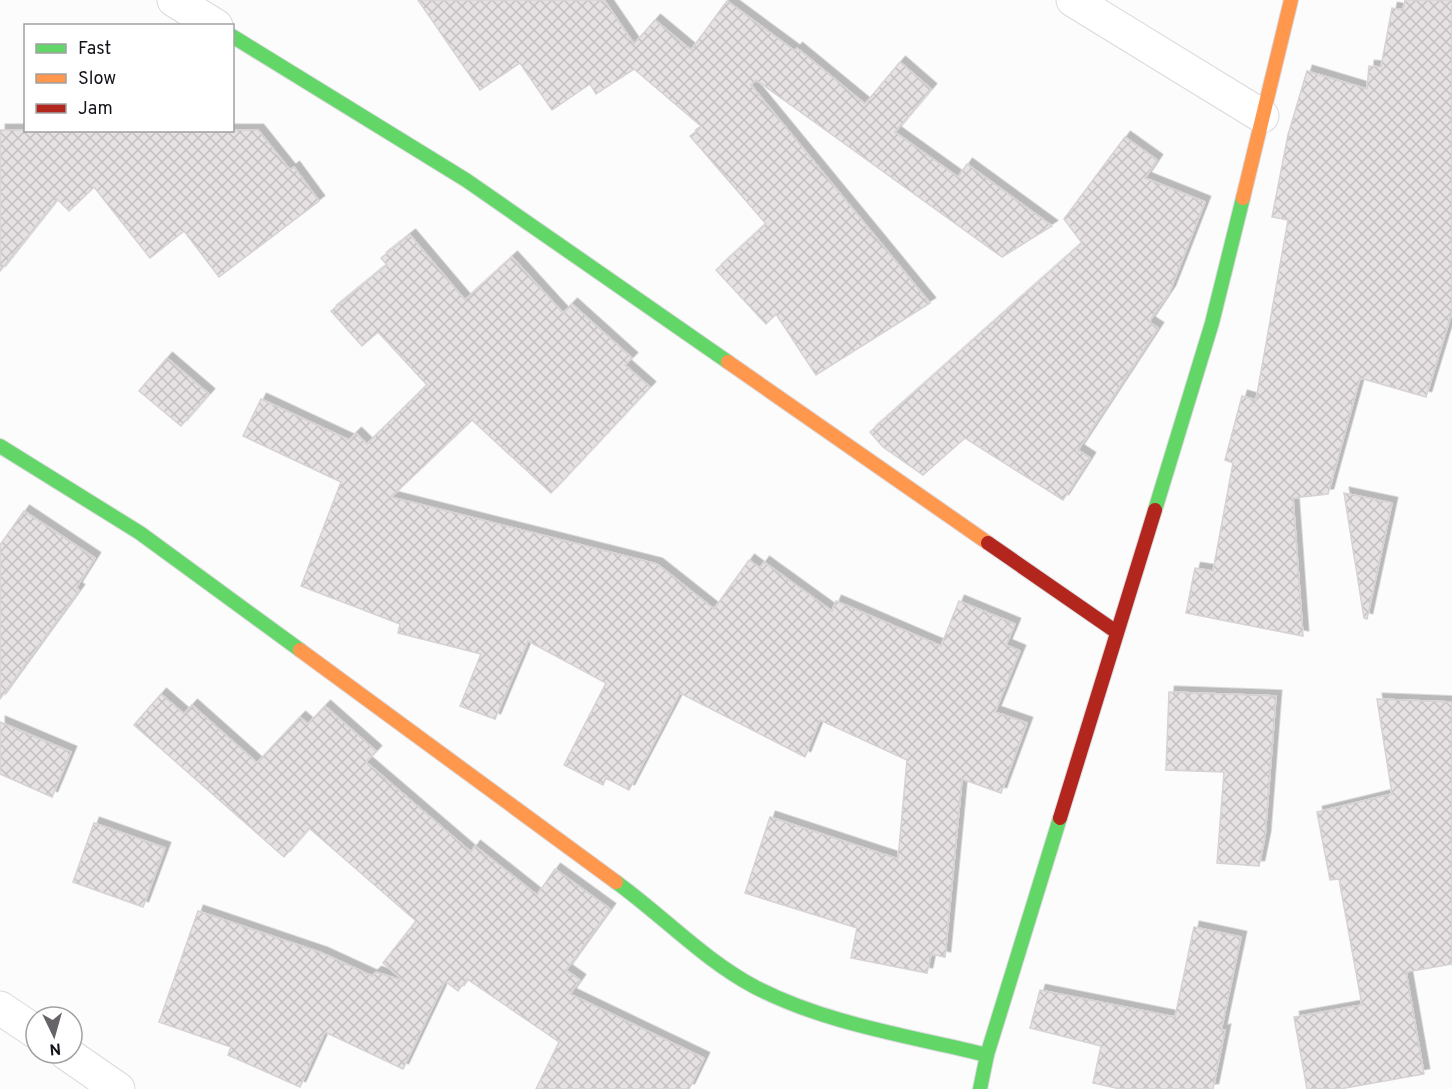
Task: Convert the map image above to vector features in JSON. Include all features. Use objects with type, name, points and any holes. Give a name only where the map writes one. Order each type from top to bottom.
[{"type":"street","points":[[174,0],[213,24]]},
{"type":"street","points":[[1073,0],[1262,116]]},
{"type":"street","points":[[980,1089],[987,1055],[1115,631],[1212,323],[1291,0]]},
{"type":"street","points":[[234,37],[466,180],[735,364],[1115,631]]},
{"type":"street","points":[[0,446],[140,533],[637,897],[725,967],[770,994],[830,1015],[987,1055]]},
{"type":"street","points":[[0,1008],[24,1024]]},
{"type":"street","points":[[83,1065],[118,1089]]},
{"type":"building","points":[[418,0],[604,0],[634,44],[655,20],[691,50],[727,1],[795,51],[797,48],[865,104],[900,62],[931,89],[895,132],[958,177],[967,164],[1052,226],[1002,257],[756,80],[751,85],[930,303],[816,375],[776,314],[766,324],[716,270],[766,224],[690,136],[702,127],[634,69],[596,94],[590,84],[552,110],[520,63],[480,90]]},
{"type":"building","points":[[1405,0],[1452,0],[1452,312],[1426,397],[1360,378],[1328,494],[1293,498],[1303,636],[1186,613],[1195,568],[1213,571],[1233,463],[1225,460],[1242,396],[1256,400],[1288,220],[1272,217],[1288,135],[1307,71],[1367,89],[1369,66],[1381,67],[1392,8],[1403,10]]},
{"type":"building","points":[[0,130],[234,132],[234,130],[258,130],[290,170],[294,167],[319,201],[219,277],[184,231],[150,258],[94,187],[69,211],[57,199],[0,271]]},
{"type":"building","points":[[1125,137],[1157,160],[1145,178],[1205,202],[1170,291],[1149,322],[1158,328],[1078,450],[1090,458],[1063,500],[965,438],[923,475],[883,447],[870,432],[1082,243],[1064,219]]},
{"type":"building","points":[[410,235],[465,300],[512,257],[563,313],[572,304],[632,358],[625,365],[650,387],[551,493],[472,420],[391,497],[657,564],[714,609],[749,560],[760,568],[764,562],[832,611],[836,601],[941,646],[959,601],[1015,624],[1006,645],[1020,651],[995,712],[1027,723],[1001,793],[962,779],[945,957],[931,954],[927,973],[851,958],[857,928],[745,893],[770,817],[898,859],[907,760],[820,720],[805,757],[680,693],[629,790],[606,778],[603,785],[564,765],[606,683],[528,641],[495,719],[460,706],[481,654],[398,633],[400,624],[301,586],[341,482],[243,436],[261,399],[349,440],[356,433],[367,444],[427,385],[378,332],[362,346],[331,311],[387,265],[381,258]]},
{"type":"building","points":[[167,358],[209,394],[181,426],[139,391]]},
{"type":"building","points":[[1344,493],[1392,503],[1367,619],[1364,618]]},
{"type":"building","points":[[24,511],[95,558],[76,588],[79,590],[0,699],[0,545]]},
{"type":"building","points":[[1169,692],[1276,696],[1265,837],[1259,866],[1217,863],[1224,772],[1166,770]]},
{"type":"building","points":[[161,694],[184,714],[192,705],[257,763],[300,717],[308,724],[325,706],[376,751],[366,762],[471,852],[475,846],[537,895],[555,869],[610,909],[566,970],[580,980],[570,994],[704,1058],[689,1089],[536,1089],[559,1042],[467,979],[458,991],[445,981],[403,1069],[325,1032],[300,1087],[228,1055],[231,1047],[159,1022],[198,911],[322,953],[372,976],[376,972],[404,981],[383,963],[416,921],[309,828],[284,857],[134,725]]},
{"type":"building","points":[[1377,699],[1452,702],[1452,964],[1406,972],[1424,1074],[1340,1089],[1307,1089],[1294,1017],[1362,1005],[1339,879],[1330,880],[1317,812],[1392,794]]},
{"type":"building","points":[[0,722],[71,752],[52,797],[0,774]]},
{"type":"building","points":[[94,823],[165,848],[143,907],[73,882]]},
{"type":"building","points":[[1194,927],[1241,937],[1221,1031],[1225,1030],[1213,1089],[1120,1089],[1093,1083],[1101,1046],[1030,1028],[1040,990],[1175,1017]]},
{"type":"traffic: fast","points":[[234,37],[466,180],[728,362]]},
{"type":"traffic: fast","points":[[1155,510],[1212,323],[1243,198]]},
{"type":"traffic: fast","points":[[0,446],[140,533],[300,650]]},
{"type":"traffic: fast","points":[[980,1089],[987,1055],[1060,818]]},
{"type":"traffic: fast","points":[[616,882],[718,964],[755,987],[782,1000],[839,1020],[987,1055]]},
{"type":"traffic: slow","points":[[1243,198],[1291,0]]},
{"type":"traffic: slow","points":[[728,362],[988,543]]},
{"type":"traffic: slow","points":[[300,650],[616,882]]},
{"type":"traffic: jam","points":[[1060,818],[1155,510]]},
{"type":"traffic: jam","points":[[988,543],[1115,631]]}]
